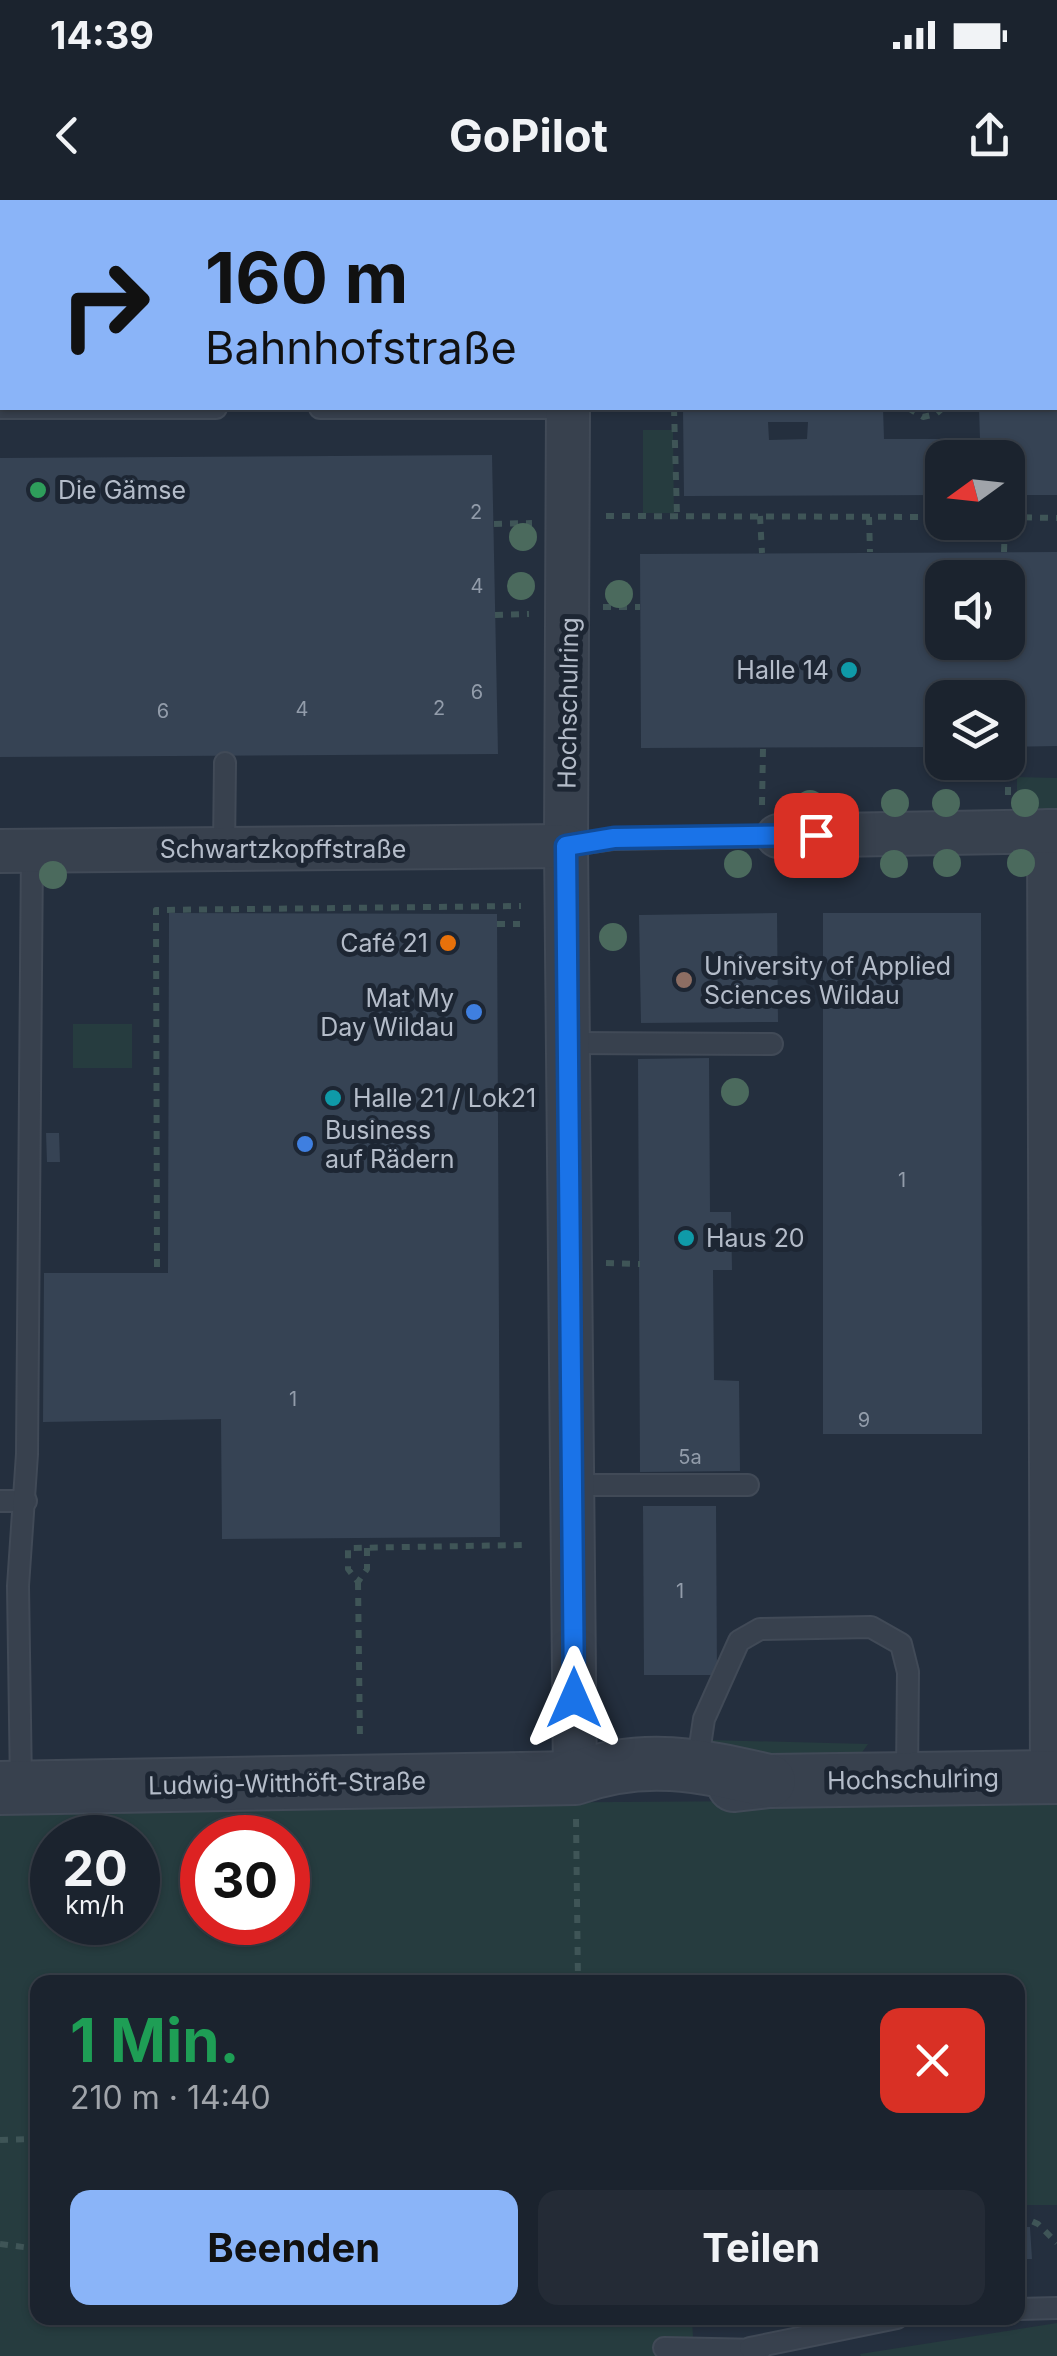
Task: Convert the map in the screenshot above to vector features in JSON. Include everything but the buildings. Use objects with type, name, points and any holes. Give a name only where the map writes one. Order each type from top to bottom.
[{"type":"street","name":"Hochschulring","points":[[568,410],[557,519],[566,846],[575,1794]]},
{"type":"street","points":[[770,836],[1038,831],[1055,1777]]},
{"type":"street","name":"Schwartzkopffstraße","points":[[16,851],[566,846]]},
{"type":"street","name":"Hochschulring","points":[[575,1794],[623,1763],[697,1777],[768,1781],[1055,1777]]},
{"type":"street","name":"Ludwig-Witthöft-Straße","points":[[11,1788],[575,1794]]},
{"type":"lane","points":[[224,850],[225,763]]},
{"type":"lane","points":[[566,846],[614,838],[770,836]]},
{"type":"lane","points":[[11,1788],[18,1586],[26,1502],[16,851]]},
{"type":"lane","points":[[568,1042],[772,1044]]},
{"type":"lane","points":[[572,1485],[748,1484]]},
{"type":"lane","points":[[0,1502],[26,1502]]},
{"type":"lane","points":[[697,1777],[704,1718],[738,1640],[760,1629],[871,1627],[901,1644],[908,1672],[908,1778]]},
{"type":"lane","points":[[1025,2309],[1057,2308]]},
{"type":"lane","points":[[664,2348],[750,2348],[863,2325]]},
{"type":"lane","points":[[750,2348],[781,2356]]},
{"type":"path","points":[[674,410],[677,516]]},
{"type":"path","points":[[912,410],[922,416],[941,410]]},
{"type":"path","points":[[494,524],[677,516],[925,517]]},
{"type":"path","points":[[760,516],[762,553]]},
{"type":"path","points":[[869,517],[870,552]]},
{"type":"path","points":[[1025,519],[1057,518]]},
{"type":"path","points":[[1004,552],[1005,540]]},
{"type":"path","points":[[592,608],[640,607]]},
{"type":"path","points":[[496,615],[545,614]]},
{"type":"path","points":[[763,748],[770,836]]},
{"type":"path","points":[[1020,780],[1038,831]]},
{"type":"path","points":[[157,1267],[156,910],[520,906]]},
{"type":"path","points":[[497,924],[520,924]]},
{"type":"path","points":[[594,1263],[640,1264]]},
{"type":"path","points":[[358,1582],[348,1569],[348,1548],[526,1545]]},
{"type":"path","points":[[360,1747],[358,1582],[367,1569],[368,1548]]},
{"type":"path","points":[[575,1794],[578,1975]]},
{"type":"path","points":[[0,2140],[30,2139]]},
{"type":"path","points":[[1025,2218],[1038,2224],[1057,2243]]},
{"type":"path","points":[[0,2244],[30,2248]]},
{"type":"green space","points":[[643,430],[673,430],[674,513],[643,513]]},
{"type":"green space","points":[[1057,778],[1057,816],[1017,816],[1017,780]]},
{"type":"green space","points":[[73,1024],[132,1024],[132,1068],[73,1068]]},
{"type":"green space","points":[[709,1740],[868,1744],[858,1758],[713,1757]]},
{"type":"green space","points":[[1057,1799],[1057,2205],[1025,2205],[1025,1975],[30,1975],[30,2325],[692,2325],[694,2356],[0,2356],[0,1806]]},
{"type":"green space","points":[[1057,2323],[1057,2356],[860,2354]]},
{"type":"place","name":"Die Gämse","points":[[38,490]]},
{"type":"place","name":"Halle 14","points":[[849,670]]},
{"type":"place","name":"Café 21","points":[[448,943]]},
{"type":"place","name":"University of Applied Sciences Wildau","points":[[684,980]]},
{"type":"place","name":"Mat My Day Wildau","points":[[474,1012]]},
{"type":"place","name":"Halle 21 / Lok21","points":[[333,1098]]},
{"type":"place","name":"Business auf Rädern","points":[[305,1144]]},
{"type":"place","name":"Haus 20","points":[[686,1238]]},
{"type":"route","points":[[574,1698],[566,846],[614,838],[816,835]]}]
